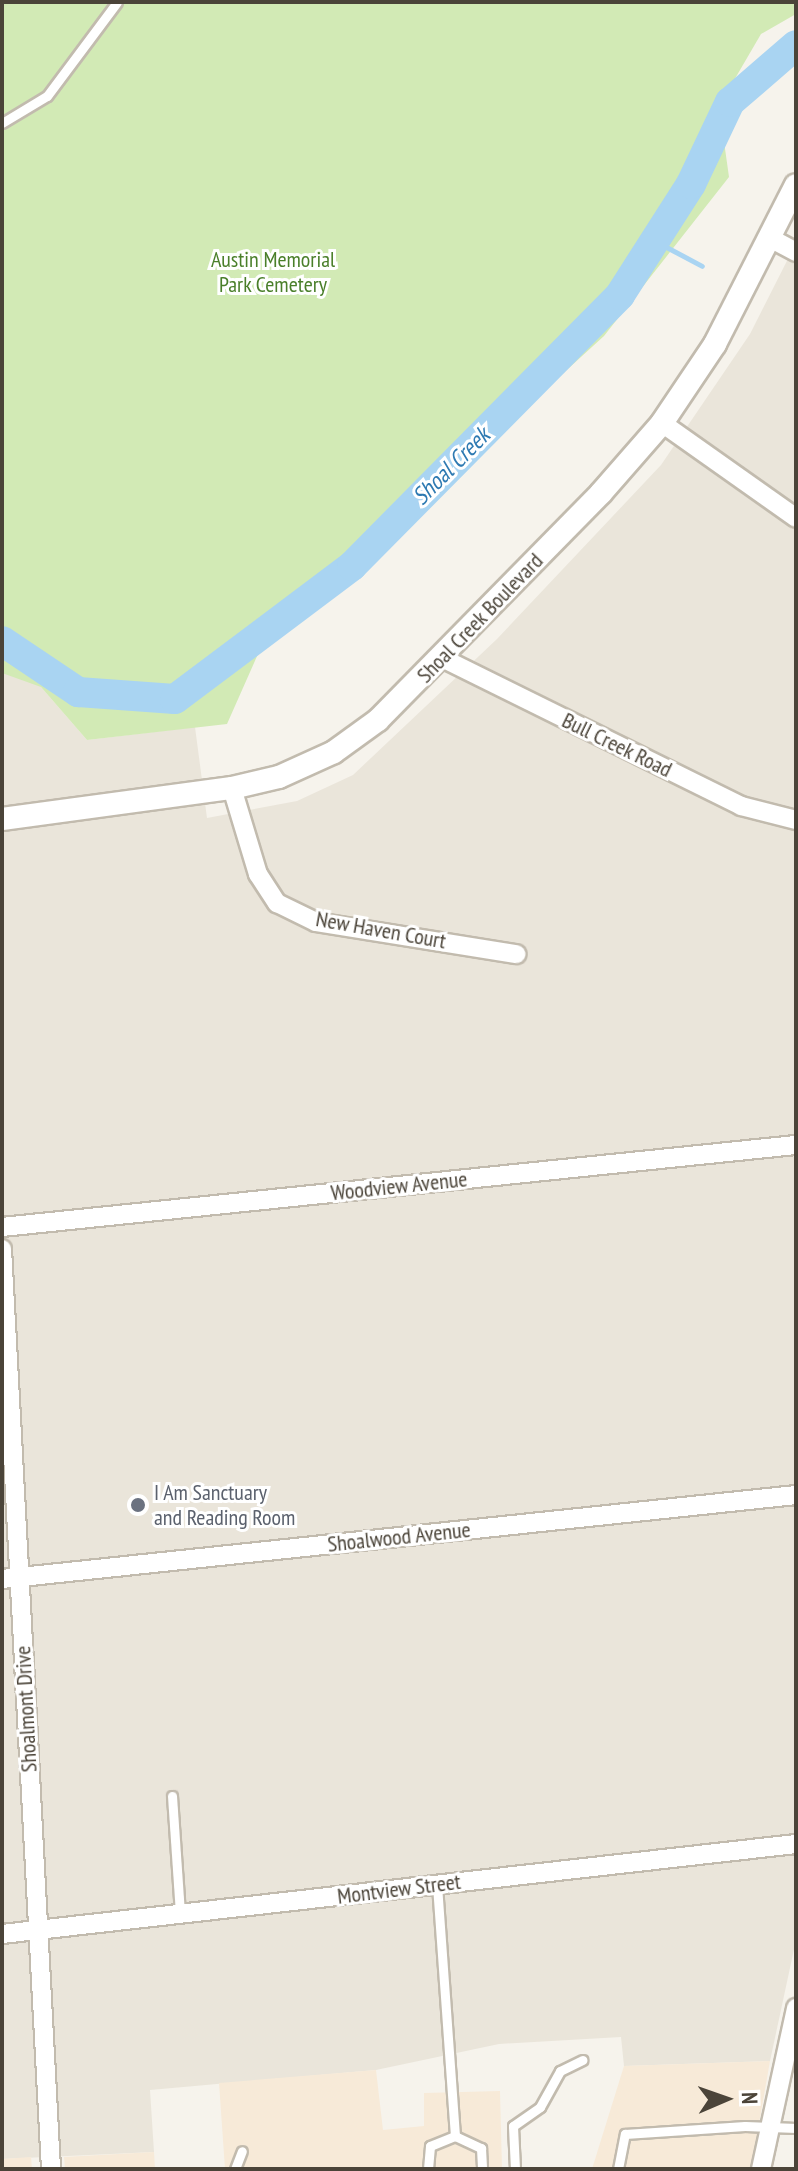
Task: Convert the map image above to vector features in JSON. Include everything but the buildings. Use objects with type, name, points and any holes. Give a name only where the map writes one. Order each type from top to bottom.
[{"type":"street","name":"Shoal Creek Boulevard","points":[[2,819],[232,788],[279,777],[334,752],[378,720],[601,493],[662,423],[715,344],[796,185]]},
{"type":"street","points":[[768,237],[796,252]]},
{"type":"street","points":[[662,423],[796,518]]},
{"type":"street","name":"Bull Creek Road","points":[[442,658],[741,806],[796,820]]},
{"type":"street","name":"New Haven Court","points":[[232,788],[258,874],[277,903],[316,922],[516,954]]},
{"type":"street","name":"Woodview Avenue","points":[[2,1227],[796,1145]]},
{"type":"street","name":"Shoalmont Drive","points":[[2,1249],[11,1578],[51,2169]]},
{"type":"street","name":"Shoalwood Avenue","points":[[11,1578],[796,1495]]},
{"type":"street","name":"Montview Street","points":[[2,1934],[796,1844]]},
{"type":"street","points":[[761,2169],[796,2008]]},
{"type":"lane","points":[[2,123],[47,96],[117,2]]},
{"type":"lane","points":[[172,1796],[180,1914]]},
{"type":"lane","points":[[437,1885],[455,2136]]},
{"type":"lane","points":[[515,2169],[513,2126],[540,2107],[560,2071],[583,2060]]},
{"type":"lane","points":[[618,2169],[625,2134],[745,2126],[796,2128]]},
{"type":"lane","points":[[428,2169],[430,2146],[455,2136],[481,2148],[482,2169]]},
{"type":"lane","points":[[235,2169],[242,2151]]},
{"type":"shaded area","points":[[796,243],[796,1940],[770,2061],[624,2066],[621,2037],[499,2044],[376,2070],[150,2090],[154,2152],[2,2159],[2,642],[87,740],[195,727],[207,818],[297,801],[353,775],[497,639],[661,465],[750,334]]},
{"type":"shaded area","points":[[770,2061],[751,2169],[592,2169],[624,2066]]},
{"type":"shaded area","points":[[376,2070],[383,2130],[424,2126],[424,2093],[500,2091],[502,2169],[225,2169],[219,2083]]},
{"type":"shaded area","points":[[154,2152],[155,2169],[65,2169],[64,2157]]},
{"type":"shaded area","points":[[31,2157],[32,2169],[2,2169],[2,2159]]},
{"type":"green space","name":"Austin Memorial Park Cemetery","points":[[2,2],[796,2],[796,14],[761,34],[719,106],[729,177],[604,336],[352,566],[269,629],[227,724],[87,740],[41,687],[2,673]]},
{"type":"waterway","name":"Shoal Creek","points":[[2,641],[78,692],[175,699],[352,566],[620,295],[691,184],[730,102],[796,45]]},
{"type":"waterway","points":[[655,241],[702,266]]},
{"type":"place","name":"I Am Sanctuary and Reading Room","points":[[138,1505]]}]
